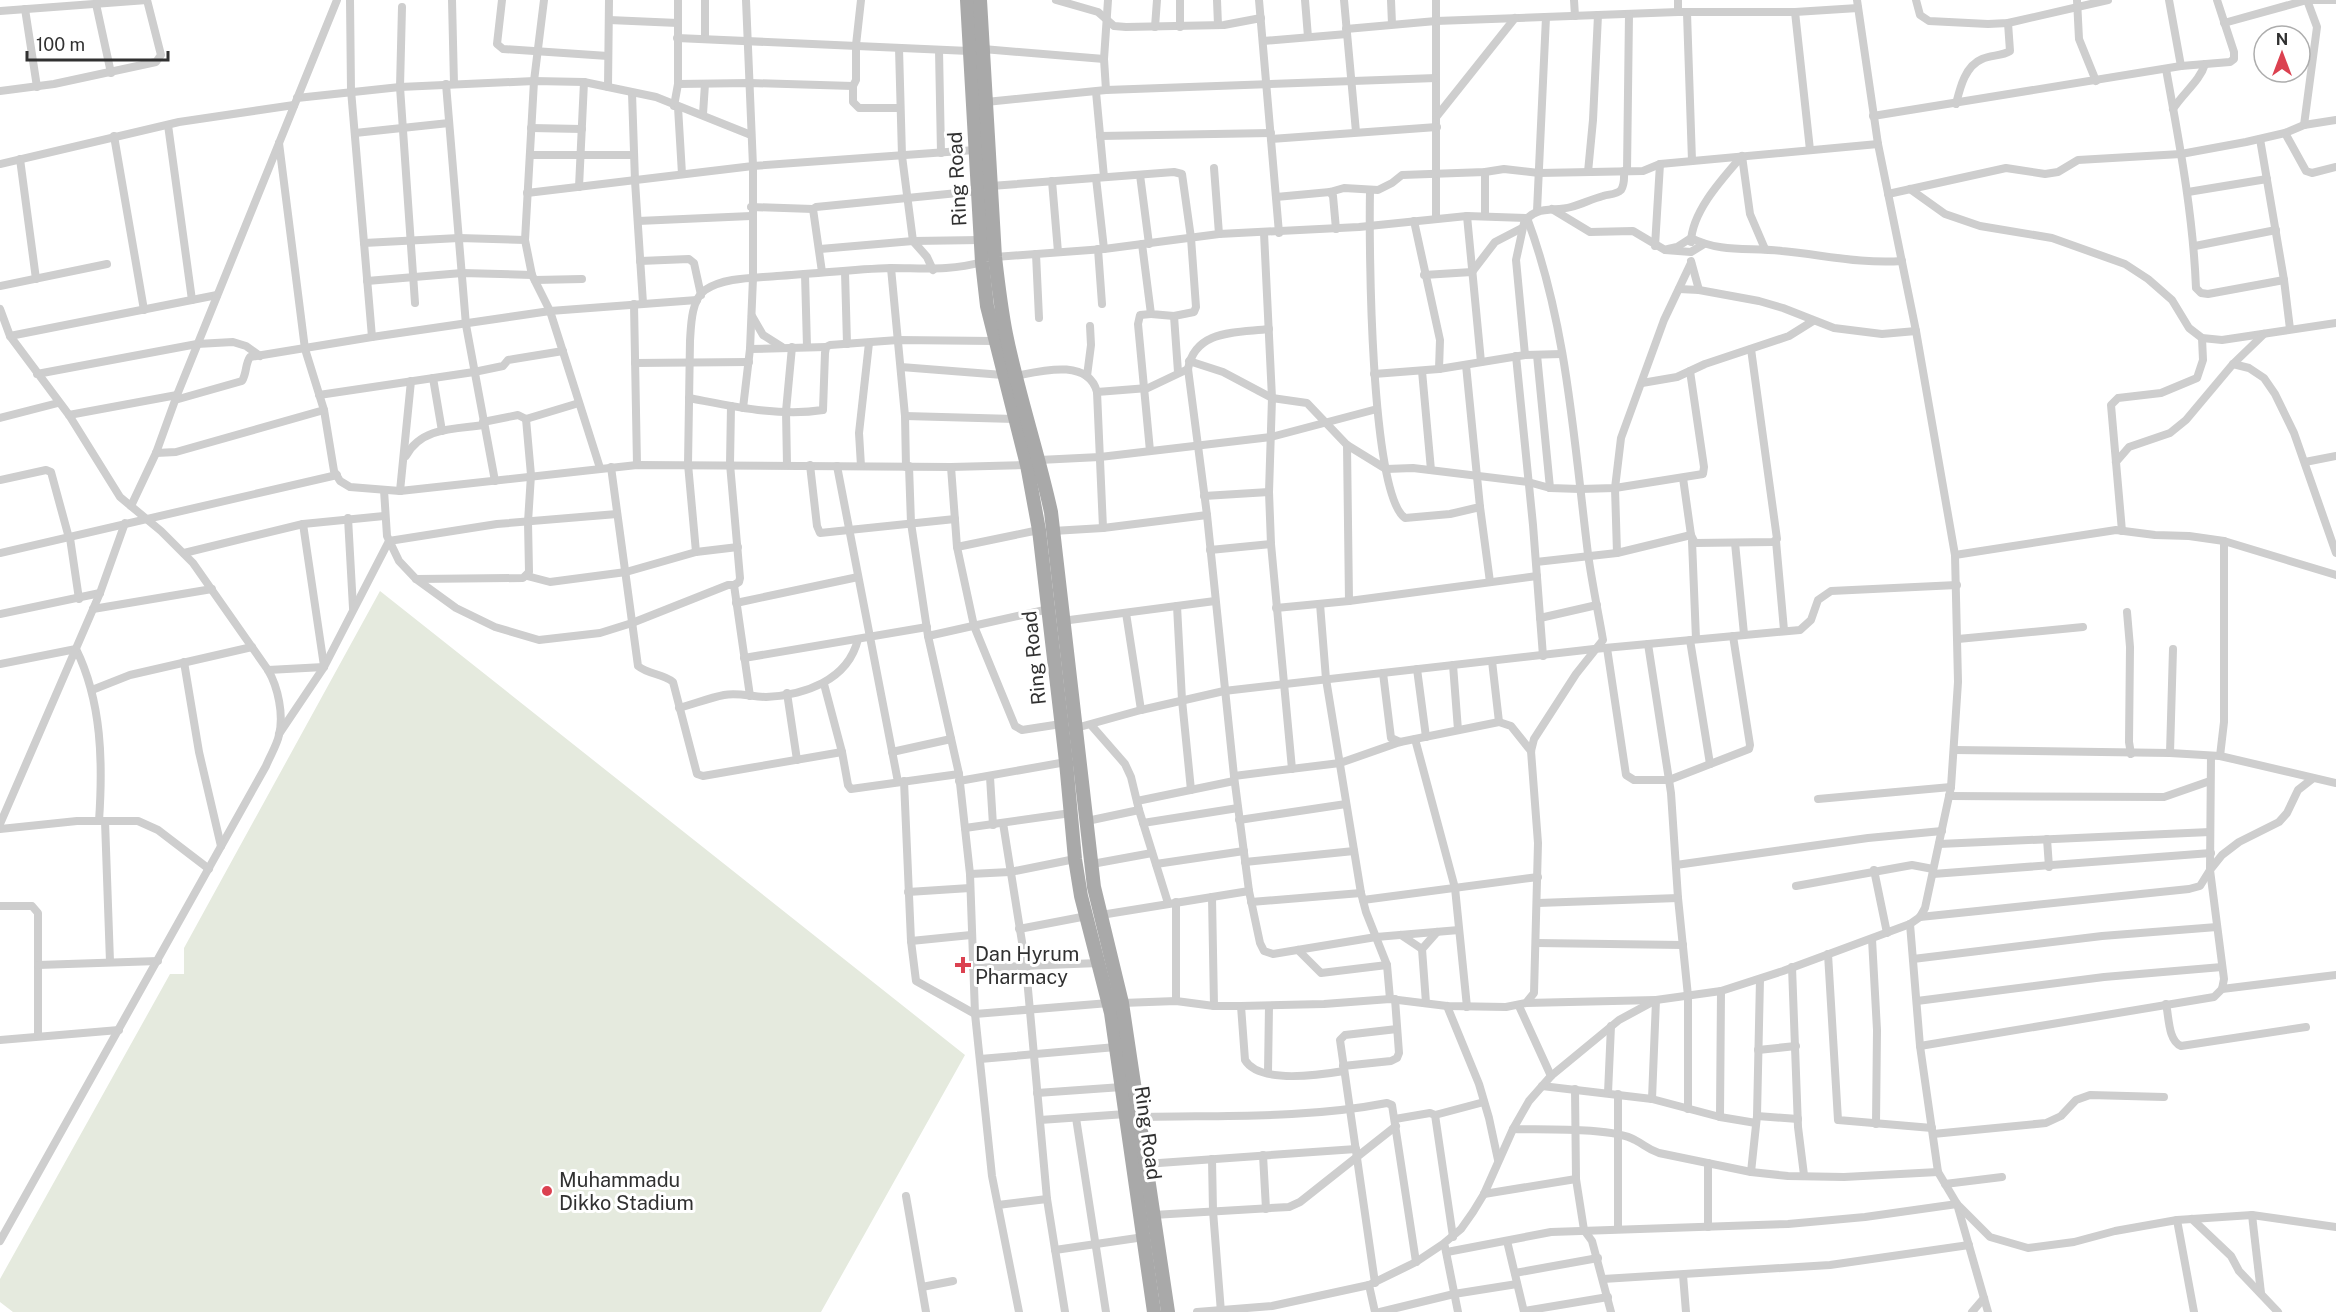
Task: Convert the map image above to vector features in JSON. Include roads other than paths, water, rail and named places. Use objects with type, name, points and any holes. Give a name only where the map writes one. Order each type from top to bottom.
[{"type":"main road","name":"Ring Road","points":[[967,0],[986,102],[991,186],[989,260],[994,341],[1009,375],[1033,462],[1046,530],[1062,621],[1076,728],[1092,864],[1099,963],[1116,1003],[1116,1047],[1122,1087],[1145,1164],[1168,1312]]},
{"type":"main road","name":"Ring Road","points":[[980,0],[976,50],[975,150],[981,240],[989,260],[1006,333],[1015,419],[1033,462]]},
{"type":"main road","name":"Ring Road","points":[[1046,530],[1049,609],[1075,860],[1094,915],[1116,1003],[1132,1116],[1154,1312]]},
{"type":"street","points":[[0,11],[147,0],[160,47],[160,58],[156,62],[38,87],[0,91]]},
{"type":"street","points":[[131,506],[156,453],[197,344],[337,0]]},
{"type":"street","points":[[350,0],[351,90],[372,337]]},
{"type":"street","points":[[453,0],[449,123],[466,325],[495,481]]},
{"type":"street","points":[[502,0],[499,47],[608,56]]},
{"type":"street","points":[[544,0],[534,81],[525,240],[533,278],[550,311],[600,468]]},
{"type":"street","points":[[608,87],[609,0]]},
{"type":"street","points":[[678,0],[676,106],[682,174]]},
{"type":"street","points":[[705,0],[705,39]]},
{"type":"street","points":[[743,408],[750,349],[753,278],[751,211],[753,166],[746,0]]},
{"type":"street","points":[[861,0],[853,102],[859,108],[899,108]]},
{"type":"street","points":[[1056,0],[1098,12],[1114,26],[1218,25],[1261,18]]},
{"type":"street","points":[[1106,90],[1104,58],[1108,0]]},
{"type":"street","points":[[1155,27],[1156,0]]},
{"type":"street","points":[[1180,0],[1180,27]]},
{"type":"street","points":[[1217,0],[1218,25]]},
{"type":"street","points":[[1259,0],[1279,233]]},
{"type":"street","points":[[1305,0],[1308,37]]},
{"type":"street","points":[[1344,0],[1356,132]]},
{"type":"street","points":[[1391,0],[1392,24]]},
{"type":"street","points":[[1436,0],[1436,218]]},
{"type":"street","points":[[1574,0],[1575,16]]},
{"type":"street","points":[[1678,0],[1683,12],[1692,161]]},
{"type":"street","points":[[1916,0],[1920,15],[1929,21],[1988,24],[2008,23],[2077,3],[2108,0]]},
{"type":"street","points":[[2169,0],[2181,66]]},
{"type":"street","points":[[1873,116],[2181,66],[2230,62],[2234,59],[2234,52],[2217,0]]},
{"type":"street","points":[[2224,23],[2307,0],[2336,0]]},
{"type":"street","points":[[2304,125],[2317,27],[2307,0]]},
{"type":"street","points":[[2077,3],[2079,39],[2096,81]]},
{"type":"street","points":[[96,4],[111,73]]},
{"type":"street","points":[[837,466],[892,752],[901,782],[911,941],[916,981],[975,1014],[1030,1008],[1176,1001],[1214,1006],[1269,1006],[1392,999],[1467,1007],[1656,1000],[1721,991],[1760,979],[1872,939],[1910,924],[1920,917],[1925,908],[1942,831],[1950,791],[1954,750],[1958,682],[1955,555],[1916,331],[1873,116],[1857,4],[1795,12],[1683,12],[1436,21],[1392,24],[1308,37],[1263,41]]},
{"type":"street","points":[[402,7],[400,87],[415,303]]},
{"type":"street","points":[[25,9],[38,87]]},
{"type":"street","points":[[1795,12],[1810,150]]},
{"type":"street","points":[[1543,656],[1528,483],[1516,260],[1522,228],[1527,218],[1551,208],[1574,207],[1583,202],[1617,193],[1622,188],[1625,171],[1629,14]]},
{"type":"street","points":[[1588,172],[1598,15]]},
{"type":"street","points":[[1537,212],[1546,17]]},
{"type":"street","points":[[1437,116],[1515,18]]},
{"type":"street","points":[[609,20],[678,23]]},
{"type":"street","points":[[1956,104],[1960,86],[1975,64],[1982,59],[2010,51],[2008,23]]},
{"type":"street","points":[[677,38],[976,50],[1104,58]]},
{"type":"street","points":[[899,48],[902,156],[913,241],[927,257],[933,270]]},
{"type":"street","points":[[939,50],[941,153]]},
{"type":"street","points":[[2174,109],[2182,94],[2199,78],[2205,64]]},
{"type":"street","points":[[2166,69],[2188,192],[2195,246],[2196,288],[2201,293],[2208,294],[2284,280]]},
{"type":"street","points":[[986,102],[1106,90],[1436,78]]},
{"type":"street","points":[[0,164],[114,136],[351,90],[450,84],[584,82],[656,97],[751,135]]},
{"type":"street","points":[[579,187],[584,82]]},
{"type":"street","points":[[678,84],[750,83],[853,86]]},
{"type":"street","points":[[703,114],[705,84]]},
{"type":"street","points":[[1096,92],[1100,136],[1102,304]]},
{"type":"street","points":[[632,93],[640,261],[635,363],[637,465]]},
{"type":"street","points":[[1888,194],[2006,168],[2045,174],[2058,172],[2078,160],[2181,154],[2260,139],[2285,133],[2304,125],[2336,120]]},
{"type":"street","points":[[355,133],[449,123]]},
{"type":"street","points":[[168,125],[192,300]]},
{"type":"street","points":[[1100,136],[1271,136],[1437,127]]},
{"type":"street","points":[[531,128],[582,129]]},
{"type":"street","points":[[2285,133],[2306,171],[2312,173],[2336,169]]},
{"type":"street","points":[[114,136],[144,310]]},
{"type":"street","points":[[2260,139],[2290,329]]},
{"type":"street","points":[[279,143],[305,349],[324,410],[334,471],[340,481],[350,487],[400,491],[637,465],[951,467],[1033,462],[1197,447],[1271,437],[1377,409]]},
{"type":"street","points":[[1276,197],[1330,192],[1344,188],[1377,190],[1402,175],[1485,172],[1504,169],[1539,173],[1642,171],[1660,164],[1878,144]]},
{"type":"street","points":[[527,193],[753,166],[975,150]]},
{"type":"street","points":[[530,155],[634,154]]},
{"type":"street","points":[[1699,290],[1691,263],[1691,238],[1696,222],[1718,183],[1742,156]]},
{"type":"street","points":[[1742,156],[1750,214],[1765,249]]},
{"type":"street","points":[[20,159],[36,279]]},
{"type":"street","points":[[1656,246],[1660,164]]},
{"type":"street","points":[[1214,168],[1219,234]]},
{"type":"street","points":[[991,186],[1174,172],[1182,174],[1191,238],[1196,307],[1194,312],[1173,316],[1140,315],[1138,324],[1150,451]]},
{"type":"street","points":[[1485,172],[1485,216]]},
{"type":"street","points":[[1140,175],[1151,314]]},
{"type":"street","points":[[2188,192],[2267,179]]},
{"type":"street","points":[[1052,181],[1058,252]]},
{"type":"street","points":[[1910,189],[1945,214],[1953,217],[1980,226],[2052,238],[2125,264],[2148,279],[2172,300],[2189,328],[2202,338],[2222,340],[2336,324]]},
{"type":"street","points":[[638,221],[751,211],[813,209],[819,206],[978,191]]},
{"type":"street","points":[[1370,191],[1374,374],[1386,469],[1397,509],[1405,518],[1450,514],[1480,507]]},
{"type":"street","points":[[1330,192],[1333,196],[1336,229]]},
{"type":"street","points":[[1551,208],[1590,232],[1633,231],[1665,250],[1691,252],[1704,244]]},
{"type":"street","points":[[813,209],[822,272]]},
{"type":"street","points":[[1467,216],[1481,362]]},
{"type":"street","points":[[696,552],[688,464],[691,322],[699,298],[704,291],[722,283],[822,272],[891,268],[933,270],[961,268],[989,260],[1219,234],[1336,229],[1467,216],[1527,218]]},
{"type":"street","points":[[1522,1005],[1534,993],[1538,903],[1538,843],[1531,751],[1538,733],[1594,649],[1603,640],[1589,557],[1562,354],[1546,275],[1527,218]]},
{"type":"street","points":[[1414,221],[1440,340],[1439,369]]},
{"type":"street","points":[[1424,275],[1472,272],[1495,242],[1522,228]]},
{"type":"street","points":[[2195,246],[2276,230]]},
{"type":"street","points":[[1264,233],[1272,398],[1269,492],[1271,544],[1292,769]]},
{"type":"street","points":[[364,243],[459,238],[525,240]]},
{"type":"street","points":[[1691,238],[1717,248],[1765,249],[1873,263],[1902,261]]},
{"type":"street","points":[[1665,250],[1677,247],[1691,238]]},
{"type":"street","points":[[820,249],[913,241],[981,240]]},
{"type":"street","points":[[1036,254],[1039,318]]},
{"type":"street","points":[[640,261],[688,259],[694,263],[699,298]]},
{"type":"street","points":[[1617,553],[1615,488],[1622,438],[1664,320],[1691,263]]},
{"type":"street","points":[[0,286],[107,264]]},
{"type":"street","points":[[891,268],[905,416],[911,523],[927,631],[959,777],[970,874],[975,1014],[992,1176],[1019,1312]]},
{"type":"street","points":[[845,272],[848,344]]},
{"type":"street","points":[[367,280],[462,273],[582,279]]},
{"type":"street","points":[[805,274],[807,347]]},
{"type":"street","points":[[1678,289],[1699,290],[1759,301],[1834,328],[1855,332],[1882,334],[1916,331]]},
{"type":"street","points":[[10,336],[217,296]]},
{"type":"street","points":[[69,415],[176,397],[242,381],[247,372],[247,362],[250,357],[550,311],[699,298]]},
{"type":"street","points":[[0,309],[10,336],[69,415],[120,497],[184,553],[268,670],[275,687],[280,715],[279,735]]},
{"type":"street","points":[[752,316],[763,335],[782,348]]},
{"type":"street","points":[[1173,316],[1178,372]]},
{"type":"street","points":[[1642,383],[1670,379],[1705,364],[1789,336],[1813,321]]},
{"type":"street","points":[[1087,376],[1090,326]]},
{"type":"street","points":[[1097,392],[1144,388],[1178,372],[1188,365],[1195,351],[1211,337],[1269,329]]},
{"type":"street","points":[[2116,463],[2129,447],[2170,433],[2186,420],[2233,364],[2265,333]]},
{"type":"street","points":[[2122,531],[2111,405],[2118,399],[2161,393],[2197,378],[2203,360],[2202,338]]},
{"type":"street","points":[[750,349],[826,347],[898,340],[994,341]]},
{"type":"street","points":[[37,374],[197,344],[233,342],[246,346],[260,356]]},
{"type":"street","points":[[861,466],[859,433],[869,343]]},
{"type":"street","points":[[787,465],[786,411],[792,347]]},
{"type":"street","points":[[689,399],[743,408],[786,411],[823,410],[826,347]]},
{"type":"street","points":[[1751,349],[1776,541],[1784,630]]},
{"type":"street","points":[[320,395],[474,372],[502,366],[508,360],[563,351]]},
{"type":"street","points":[[1374,374],[1439,369],[1521,356],[1562,354]]},
{"type":"street","points":[[1537,355],[1550,488]]},
{"type":"street","points":[[635,363],[749,362]]},
{"type":"street","points":[[2233,364],[2249,368],[2264,378],[2294,433],[2336,553]]},
{"type":"street","points":[[1188,365],[1223,372],[1272,398],[1306,403],[1347,445],[1386,469],[1394,467],[1431,470],[1550,488],[1580,489],[1615,488],[1703,474],[1704,467],[1690,371]]},
{"type":"street","points":[[1188,365],[1207,515],[1239,820],[1249,891],[1260,943],[1264,951],[1273,954],[1376,937],[1460,930]]},
{"type":"street","points":[[1466,365],[1475,475],[1490,582]]},
{"type":"street","points":[[901,367],[1009,375],[1072,370],[1087,376],[1094,382],[1097,392],[1103,528]]},
{"type":"street","points":[[1422,371],[1431,470]]},
{"type":"street","points":[[433,378],[442,431]]},
{"type":"street","points":[[400,491],[411,381]]},
{"type":"street","points":[[0,418],[58,403]]},
{"type":"street","points":[[404,462],[411,446],[423,436],[518,416],[526,418],[579,403]]},
{"type":"street","points":[[384,490],[384,516],[389,541],[399,561],[416,579],[456,608],[495,627],[538,640],[600,633],[632,623],[728,585],[734,585],[740,579],[730,464],[731,406]]},
{"type":"street","points":[[156,453],[176,452],[324,410]]},
{"type":"street","points":[[905,416],[1015,419]]},
{"type":"street","points":[[416,579],[523,579],[527,576],[529,572],[528,522],[531,476],[526,418]]},
{"type":"street","points":[[1347,445],[1349,601]]},
{"type":"street","points":[[2305,462],[2336,456]]},
{"type":"street","points":[[810,465],[816,526],[820,533],[955,519]]},
{"type":"street","points":[[610,467],[638,666],[644,671],[664,675],[673,682],[697,774],[704,776],[842,752]]},
{"type":"street","points":[[951,467],[957,547],[974,626],[1015,726],[1022,730],[1061,724]]},
{"type":"street","points":[[0,480],[46,470],[51,472],[70,538],[79,598]]},
{"type":"street","points":[[0,554],[337,475]]},
{"type":"street","points":[[1683,478],[1692,538],[1693,639],[1710,764]]},
{"type":"street","points":[[1204,496],[1269,492]]},
{"type":"street","points":[[389,541],[497,524],[617,514]]},
{"type":"street","points":[[957,547],[1046,530],[1103,528],[1207,515]]},
{"type":"street","points":[[184,553],[303,524],[384,516]]},
{"type":"street","points":[[348,518],[353,610]]},
{"type":"street","points":[[0,824],[100,593],[125,523]]},
{"type":"street","points":[[303,524],[324,667]]},
{"type":"street","points":[[1955,555],[2104,531],[2122,531],[2224,541],[2336,575]]},
{"type":"street","points":[[1692,538],[1699,544],[1776,541]]},
{"type":"street","points":[[1536,561],[1617,553],[1692,538]]},
{"type":"street","points":[[0,1241],[222,846],[266,766],[279,735],[324,667],[389,541]]},
{"type":"street","points":[[1920,1046],[2214,997],[2222,989],[2224,979],[2210,870],[2210,781],[2224,722],[2224,541]]},
{"type":"street","points":[[1735,543],[1743,634]]},
{"type":"street","points":[[1210,550],[1271,544]]},
{"type":"street","points":[[527,576],[550,582],[626,572],[696,552],[738,547]]},
{"type":"street","points":[[1276,608],[1349,601],[1537,576]]},
{"type":"street","points":[[736,603],[858,577]]},
{"type":"street","points":[[734,585],[750,696]]},
{"type":"street","points":[[1076,728],[1224,691],[1594,649],[1800,630],[1811,620],[1818,600],[1831,591],[1956,585]]},
{"type":"street","points":[[93,609],[212,589]]},
{"type":"street","points":[[0,614],[100,593]]},
{"type":"street","points":[[1062,621],[1215,601]]},
{"type":"street","points":[[1241,1006],[1245,1060],[1248,1065],[1268,1073],[1314,1076],[1398,1058],[1397,1029],[1386,965],[1362,897],[1354,851],[1326,680],[1320,604]]},
{"type":"street","points":[[1540,618],[1597,605]]},
{"type":"street","points":[[1177,606],[1182,700],[1191,790]]},
{"type":"street","points":[[744,658],[869,637],[974,626],[1049,609]]},
{"type":"street","points":[[2127,612],[2130,647],[2129,742],[2132,754]]},
{"type":"street","points":[[1126,613],[1141,710]]},
{"type":"street","points":[[1958,639],[2083,627]]},
{"type":"street","points":[[1607,648],[1626,776],[1634,780],[1669,780],[1745,752],[1750,745],[1733,636]]},
{"type":"street","points":[[679,708],[724,695],[767,697],[824,684],[848,663],[858,639]]},
{"type":"street","points":[[1648,644],[1669,780],[1688,996],[1688,1108]]},
{"type":"street","points":[[92,690],[130,675],[252,647]]},
{"type":"street","points":[[0,664],[76,649]]},
{"type":"street","points":[[76,649],[87,671],[100,740],[110,962]]},
{"type":"street","points":[[2170,753],[2173,649]]},
{"type":"street","points":[[1492,661],[1499,722]]},
{"type":"street","points":[[184,662],[199,752],[222,846]]},
{"type":"street","points":[[1454,665],[1458,730]]},
{"type":"street","points":[[268,670],[324,667]]},
{"type":"street","points":[[1418,669],[1426,737]]},
{"type":"street","points":[[1383,673],[1391,738],[1400,742]]},
{"type":"street","points":[[824,684],[848,785],[851,789],[901,782],[990,777],[1066,762]]},
{"type":"street","points":[[787,693],[797,760]]},
{"type":"street","points":[[1137,801],[1234,779],[1340,763],[1400,742],[1499,722],[1511,726],[1531,751]]},
{"type":"street","points":[[1091,725],[1125,764],[1131,777],[1152,853],[1172,903],[1176,1001]]},
{"type":"street","points":[[892,752],[951,739]]},
{"type":"street","points":[[1415,739],[1455,888],[1467,1007]]},
{"type":"street","points":[[1954,750],[2170,753],[2216,756],[2336,783]]},
{"type":"street","points":[[990,777],[993,825]]},
{"type":"street","points":[[1920,917],[2190,889],[2200,886],[2222,855],[2239,842],[2279,822],[2287,813],[2298,790],[2312,779]]},
{"type":"street","points":[[1818,799],[1950,791],[2164,797],[2210,781]]},
{"type":"street","points":[[1239,820],[1346,804]]},
{"type":"street","points":[[1143,823],[1238,808]]},
{"type":"street","points":[[1087,821],[1139,810]]},
{"type":"street","points":[[965,828],[1071,813]]},
{"type":"street","points":[[0,829],[76,821],[138,821],[158,830],[208,869]]},
{"type":"street","points":[[1003,823],[1026,967],[1047,1199],[1065,1312]]},
{"type":"street","points":[[1676,865],[1868,837],[1942,831]]},
{"type":"street","points":[[1939,844],[2210,832]]},
{"type":"street","points":[[2047,839],[2049,867]]},
{"type":"street","points":[[1156,864],[1244,851]]},
{"type":"street","points":[[1245,862],[1354,851]]},
{"type":"street","points":[[1092,864],[1152,853]]},
{"type":"street","points":[[1796,886],[1874,870],[1912,865],[1933,872],[2049,867],[2211,853]]},
{"type":"street","points":[[970,874],[1010,872],[1075,860]]},
{"type":"street","points":[[1874,870],[1887,933]]},
{"type":"street","points":[[1251,902],[1362,897],[1538,878]]},
{"type":"street","points":[[908,892],[970,888]]},
{"type":"street","points":[[1019,929],[1249,891]]},
{"type":"street","points":[[1212,897],[1214,1006]]},
{"type":"street","points":[[1538,903],[1678,898]]},
{"type":"street","points":[[0,906],[35,908],[38,913],[38,1036]]},
{"type":"street","points":[[1910,924],[1920,1046],[1938,1172],[1957,1204],[1990,1237],[2028,1248],[2074,1242],[2115,1231],[2177,1220],[2252,1215],[2336,1227]]},
{"type":"street","points":[[1913,959],[2102,936],[2217,927]]},
{"type":"street","points":[[1426,1003],[1422,949],[1437,932]]},
{"type":"street","points":[[911,941],[971,935]]},
{"type":"street","points":[[1401,935],[1422,949]]},
{"type":"street","points":[[1872,939],[1876,1030],[1876,1124]]},
{"type":"street","points":[[1536,944],[1683,945]]},
{"type":"street","points":[[1298,950],[1321,973],[1386,965]]},
{"type":"street","points":[[1828,954],[1838,1120],[1932,1131],[2046,1122],[2061,1116],[2076,1100],[2090,1095],[2164,1097]]},
{"type":"street","points":[[38,965],[158,961]]},
{"type":"street","points":[[973,968],[1099,963]]},
{"type":"street","points":[[1792,967],[1798,1119],[1804,1175]]},
{"type":"street","points":[[1917,1002],[2093,978],[2222,967]]},
{"type":"street","points":[[2222,989],[2336,975]]},
{"type":"street","points":[[1751,1172],[1756,1119],[1760,979]]},
{"type":"street","points":[[1720,1117],[1721,991]]},
{"type":"street","points":[[1458,1312],[1445,1248],[1461,1229],[1484,1194],[1513,1129],[1529,1101],[1551,1076],[1611,1026],[1656,1000]]},
{"type":"street","points":[[1652,1099],[1656,1000]]},
{"type":"street","points":[[2166,1004],[2173,1040],[2176,1045],[2181,1046],[2307,1028]]},
{"type":"street","points":[[1522,1005],[1551,1076]]},
{"type":"street","points":[[1268,1073],[1269,1006]]},
{"type":"street","points":[[1447,1006],[1484,1102],[1498,1160]]},
{"type":"street","points":[[1608,1093],[1611,1026]]},
{"type":"street","points":[[1375,1312],[1340,1040],[1342,1037],[1397,1029]]},
{"type":"street","points":[[0,1040],[119,1030]]},
{"type":"street","points":[[1758,1050],[1796,1046]]},
{"type":"street","points":[[980,1059],[1116,1047]]},
{"type":"street","points":[[1542,1086],[1652,1099],[1720,1117],[1798,1119]]},
{"type":"street","points":[[1037,1093],[1122,1087]]},
{"type":"street","points":[[1575,1089],[1576,1179],[1584,1230],[1592,1241],[1598,1258],[1611,1312]]},
{"type":"street","points":[[1618,1094],[1618,1229]]},
{"type":"street","points":[[1153,1215],[1289,1207],[1300,1202],[1356,1153],[1395,1123],[1484,1102]]},
{"type":"street","points":[[1040,1120],[1132,1116],[1302,1115],[1350,1111],[1386,1103],[1392,1105],[1416,1262]]},
{"type":"street","points":[[1435,1115],[1453,1237]]},
{"type":"street","points":[[1076,1118],[1106,1312]]},
{"type":"street","points":[[1513,1129],[1576,1130],[1617,1135],[1635,1139],[1647,1149],[1659,1153],[1751,1172],[1788,1176],[1844,1177],[1938,1172]]},
{"type":"street","points":[[1145,1164],[1263,1155],[1356,1153]]},
{"type":"street","points":[[1263,1155],[1266,1209]]},
{"type":"street","points":[[1212,1159],[1213,1211],[1221,1311]]},
{"type":"street","points":[[1708,1163],[1708,1227]]},
{"type":"street","points":[[1945,1184],[2001,1177]]},
{"type":"street","points":[[1484,1194],[1576,1179]]},
{"type":"street","points":[[906,1196],[926,1312]]},
{"type":"street","points":[[998,1205],[1047,1199]]},
{"type":"street","points":[[1197,1312],[1273,1309],[1372,1284],[1445,1248],[1507,1241],[1551,1232],[1788,1224],[1865,1217],[1957,1204]]},
{"type":"street","points":[[1957,1204],[1988,1312]]},
{"type":"street","points":[[2252,1215],[2261,1293]]},
{"type":"street","points":[[2192,1219],[2231,1256],[2239,1271],[2278,1312]]},
{"type":"street","points":[[2177,1220],[2194,1312]]},
{"type":"street","points":[[1055,1250],[1144,1237]]},
{"type":"street","points":[[1507,1241],[1524,1312],[1608,1297]]},
{"type":"street","points":[[1603,1279],[1830,1266],[1969,1245]]},
{"type":"street","points":[[1515,1273],[1598,1258]]},
{"type":"street","points":[[1683,1275],[1684,1312]]},
{"type":"street","points":[[922,1287],[953,1281]]},
{"type":"street","points":[[1380,1312],[1454,1294],[1517,1284]]},
{"type":"street","points":[[1972,1312],[1984,1298]]},
{"type":"place","name":"Dan Hyrum Pharmacy","points":[[963,965]]},
{"type":"place","name":"Muhammadu Dikko Stadium","points":[[547,1191]]}]
